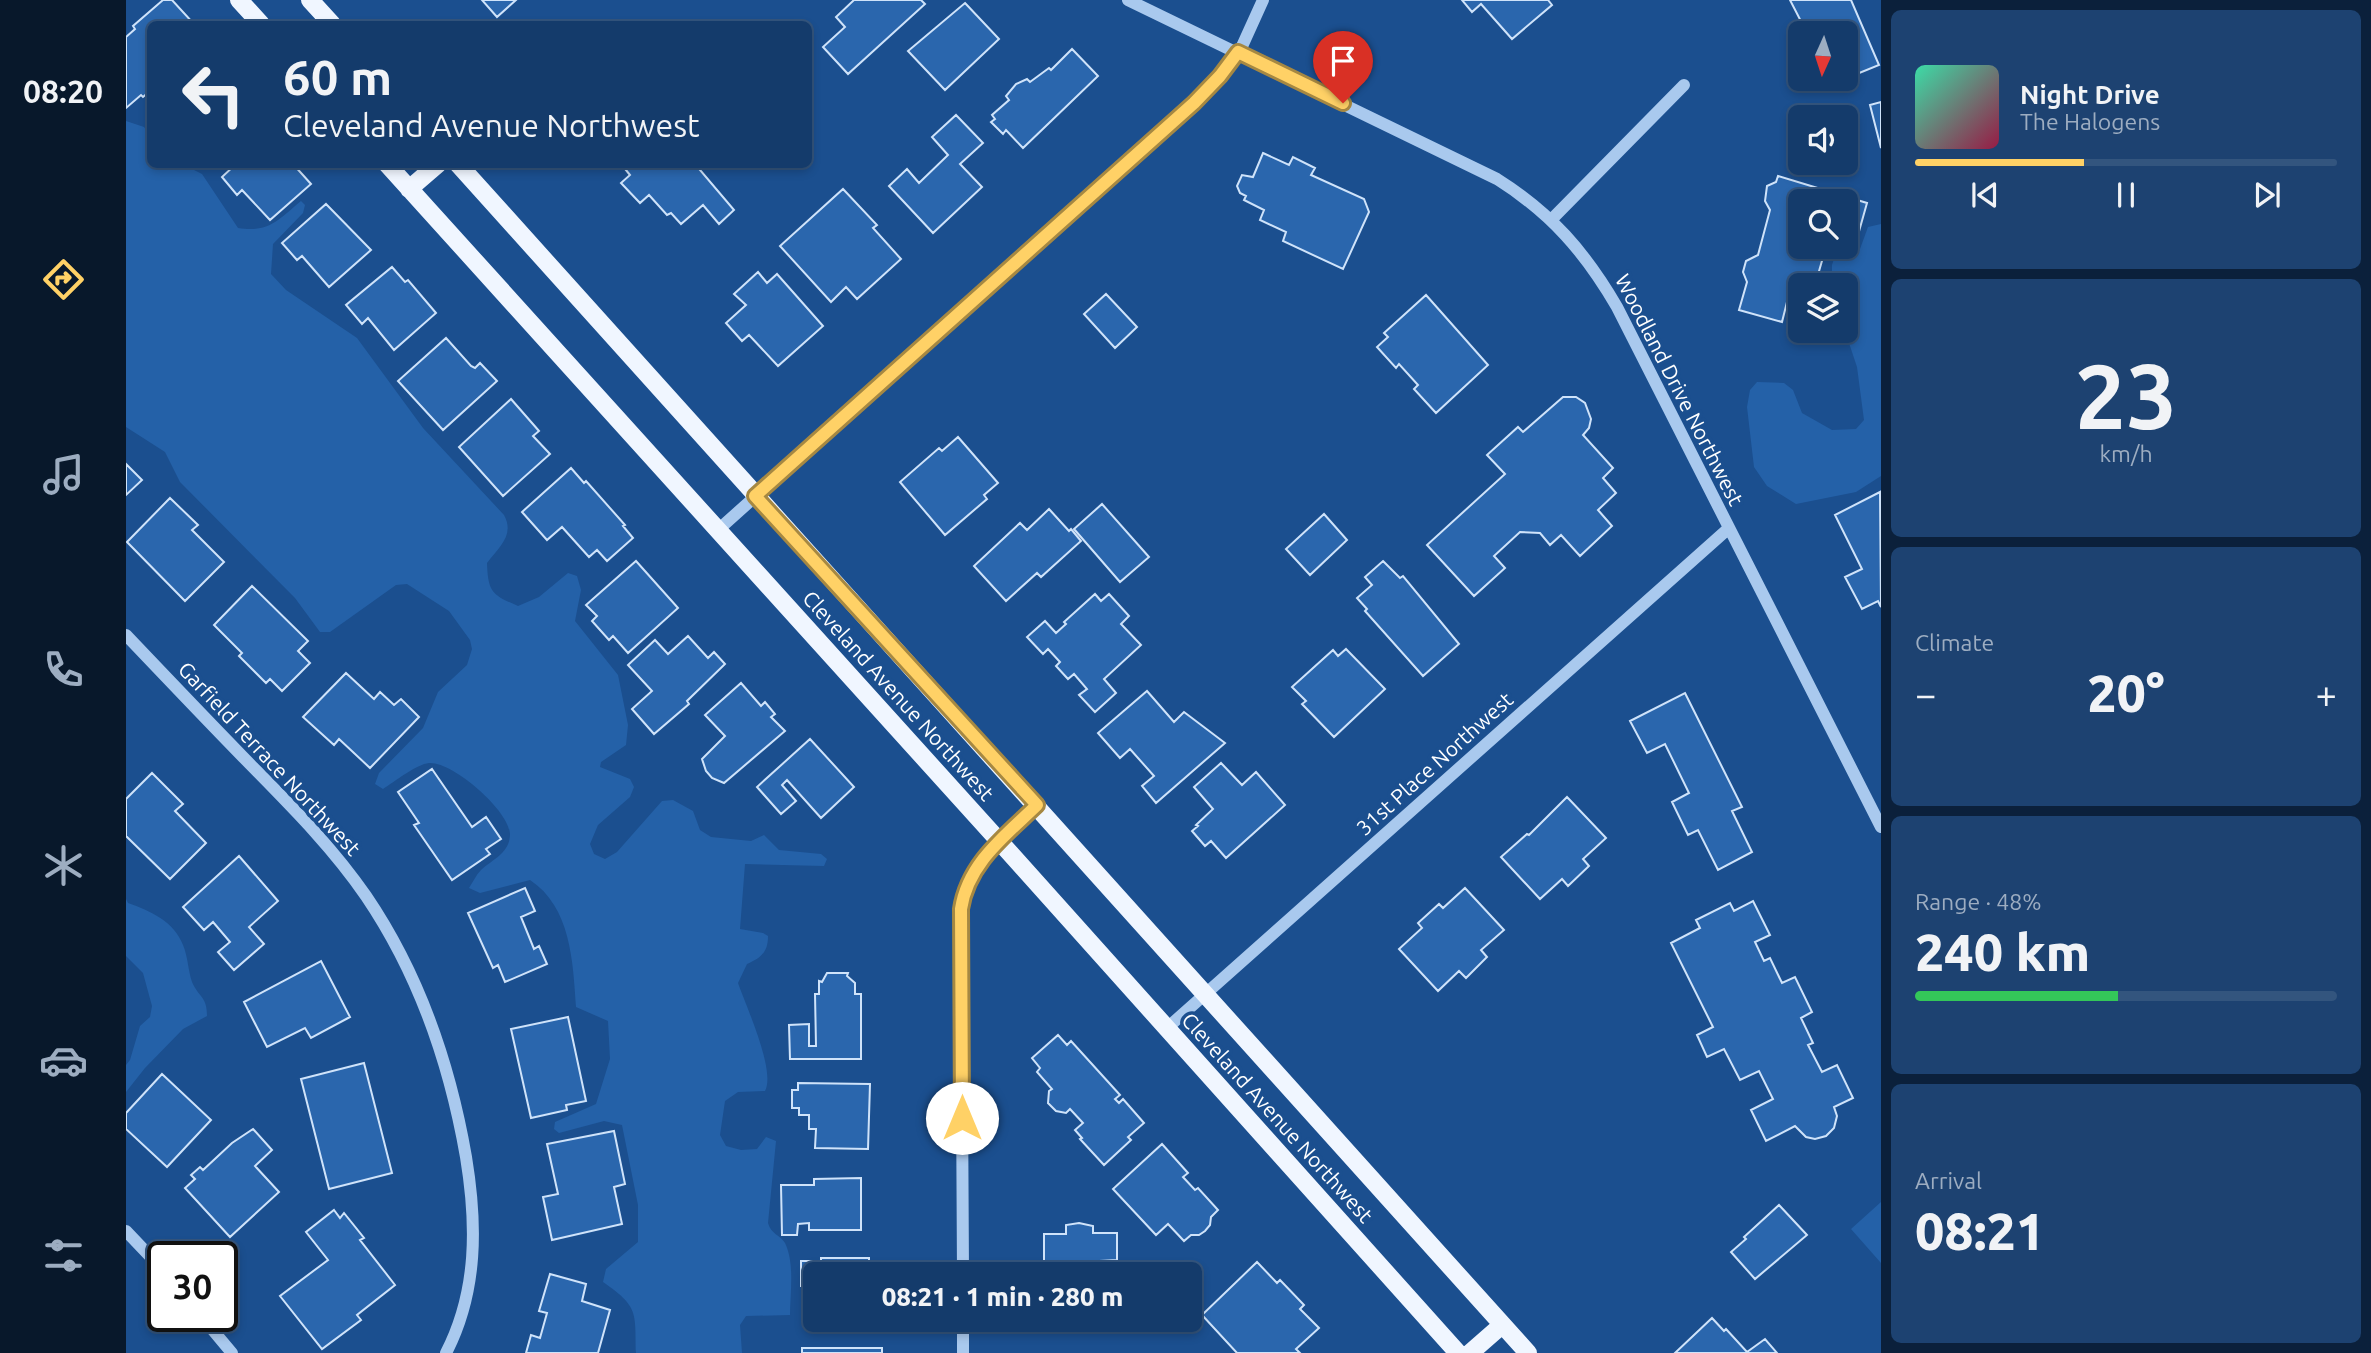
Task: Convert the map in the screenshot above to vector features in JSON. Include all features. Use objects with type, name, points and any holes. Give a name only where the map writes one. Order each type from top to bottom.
[{"type":"main road","points":[[239,0],[258,21]]},
{"type":"main road","points":[[310,0],[329,21]]},
{"type":"main road","name":"Cleveland Avenue Northwest","points":[[391,168],[1458,1353]]},
{"type":"main road","points":[[409,189],[433,168]]},
{"type":"main road","name":"Cleveland Avenue Northwest","points":[[462,168],[1528,1353]]},
{"type":"main road","points":[[1470,1353],[1502,1325]]},
{"type":"street","name":"Woodland Drive Northwest","points":[[1128,0],[1497,179],[1552,219],[1580,251],[1617,307],[1881,827]]},
{"type":"street","points":[[718,530],[1194,103],[1238,52],[1262,0]]},
{"type":"street","points":[[1552,219],[1684,85]]},
{"type":"street","name":"31st Place Northwest","points":[[1166,1030],[1729,528]]},
{"type":"street","name":"Garfield Terrace Northwest","points":[[126,635],[302,816],[341,863],[379,916],[424,1005],[445,1064],[460,1124],[474,1212],[472,1263],[467,1297],[446,1353]]},
{"type":"street","points":[[963,1262],[963,891],[983,858],[1037,805]]},
{"type":"street","points":[[126,1231],[147,1253]]},
{"type":"street","points":[[214,1332],[232,1353]]},
{"type":"street","points":[[963,1332],[963,1353]]},
{"type":"shaded area","points":[[126,121],[144,127],[147,131],[147,168],[190,168],[202,174],[238,228],[265,227],[301,201],[305,205],[303,213],[273,244],[271,274],[286,290],[357,338],[423,428],[504,515],[507,535],[487,563],[493,591],[502,599],[518,606],[539,597],[568,573],[577,576],[581,590],[575,621],[618,675],[628,725],[626,745],[601,762],[600,767],[630,779],[634,787],[630,797],[598,825],[590,844],[594,854],[605,859],[617,852],[662,801],[673,800],[693,811],[700,830],[711,837],[751,841],[764,835],[779,850],[821,854],[827,859],[824,866],[745,864],[740,929],[763,933],[768,936],[768,942],[760,957],[747,964],[738,983],[763,1054],[767,1082],[765,1091],[738,1092],[725,1101],[720,1135],[726,1146],[741,1150],[757,1149],[766,1137],[776,1141],[768,1223],[771,1230],[785,1243],[790,1260],[791,1279],[790,1315],[746,1316],[740,1325],[742,1353],[636,1353],[633,1311],[623,1298],[603,1282],[606,1269],[638,1242],[638,1205],[622,1125],[604,1121],[559,1133],[554,1129],[555,1122],[596,1104],[610,1059],[608,1021],[576,1007],[567,937],[562,920],[544,891],[530,880],[480,893],[469,888],[481,870],[507,846],[510,834],[500,812],[478,789],[439,764],[418,766],[383,789],[375,784],[379,773],[423,728],[438,692],[467,665],[472,649],[470,640],[449,611],[407,584],[396,585],[330,632],[320,632],[295,598],[180,482],[165,452],[126,427]]},
{"type":"shaded area","points":[[1881,224],[1881,476],[1856,492],[1796,504],[1767,486],[1754,467],[1747,407],[1750,390],[1757,382],[1784,383],[1793,390],[1802,413],[1832,430],[1856,429],[1864,420],[1857,367],[1849,343],[1858,343],[1858,273],[1832,273],[1832,265],[1834,259],[1858,259],[1858,250],[1868,227]]},
{"type":"shaded area","points":[[126,899],[128,903],[160,918],[174,929],[185,950],[192,982],[204,1001],[207,1016],[183,1029],[126,1092],[126,1065],[140,1026],[150,1017],[152,1006],[143,973],[126,956]]},
{"type":"shaded area","points":[[1881,1202],[1881,1263],[1851,1229]]},
{"type":"building","points":[[163,0],[172,0],[191,21],[147,21],[147,94],[143,97],[141,95],[126,108],[126,37],[135,29],[133,26]]},
{"type":"building","points":[[482,0],[516,0],[497,17]]},
{"type":"building","points":[[854,0],[921,0],[925,4],[848,74],[823,47],[845,27],[836,17]]},
{"type":"building","points":[[1462,0],[1548,0],[1552,5],[1512,39],[1481,4],[1472,12]]},
{"type":"building","points":[[1790,0],[1851,0],[1879,65],[1858,74],[1858,21],[1801,21]]},
{"type":"building","points":[[965,3],[999,39],[945,90],[908,51]]},
{"type":"building","points":[[1072,49],[1098,76],[1023,148],[1006,130],[1003,134],[991,122],[995,119],[992,115],[1009,100],[1006,96],[1016,84],[1027,79],[1030,82],[1049,68],[1051,70]]},
{"type":"building","points":[[1881,102],[1881,148],[1870,105]]},
{"type":"building","points":[[956,115],[983,143],[960,164],[982,187],[933,233],[889,186],[907,169],[919,183],[948,155],[932,137]]},
{"type":"building","points":[[1263,153],[1289,165],[1293,157],[1315,168],[1311,175],[1364,199],[1369,212],[1343,269],[1283,241],[1286,232],[1260,220],[1264,210],[1244,200],[1246,196],[1240,193],[1237,186],[1242,175],[1253,177]]},
{"type":"building","points":[[232,168],[297,168],[311,184],[270,220],[242,190],[237,195],[222,177]]},
{"type":"building","points":[[624,168],[698,168],[734,210],[719,224],[703,205],[681,224],[671,213],[667,215],[649,195],[640,203],[621,183],[630,175]]},
{"type":"building","points":[[1778,176],[1821,189],[1788,189],[1788,259],[1823,259],[1818,273],[1788,273],[1788,298],[1782,322],[1739,310],[1747,282],[1743,272],[1746,261],[1758,255],[1770,210],[1765,201],[1767,186],[1776,182]]},
{"type":"building","points":[[843,189],[877,225],[873,228],[901,259],[857,299],[846,287],[831,302],[780,246]]},
{"type":"building","points":[[1858,200],[1867,203],[1858,235]]},
{"type":"building","points":[[326,204],[371,250],[329,287],[302,256],[297,260],[282,243]]},
{"type":"building","points":[[392,267],[405,282],[408,280],[436,313],[394,350],[368,318],[362,324],[346,305]]},
{"type":"building","points":[[758,272],[767,283],[777,274],[823,326],[778,366],[749,335],[742,341],[726,323],[746,305],[734,294]]},
{"type":"building","points":[[1106,294],[1137,327],[1115,348],[1084,314]]},
{"type":"building","points":[[1426,295],[1488,365],[1436,413],[1414,389],[1418,385],[1399,364],[1396,368],[1377,347],[1388,337],[1384,333]]},
{"type":"building","points":[[446,338],[471,366],[475,368],[480,363],[497,381],[443,430],[398,381]]},
{"type":"building","points":[[1563,397],[1576,397],[1585,403],[1591,419],[1589,428],[1583,435],[1613,468],[1603,478],[1616,493],[1598,510],[1612,526],[1580,556],[1561,535],[1550,545],[1540,533],[1520,532],[1494,556],[1505,568],[1474,596],[1427,545],[1505,474],[1487,455],[1518,427],[1523,432]]},
{"type":"building","points":[[511,399],[539,431],[533,436],[550,454],[503,496],[459,447]]},
{"type":"building","points":[[958,437],[998,483],[984,495],[987,499],[945,535],[900,482],[939,448],[942,451]]},
{"type":"building","points":[[126,464],[142,480],[126,495]]},
{"type":"building","points":[[571,468],[625,525],[623,526],[633,538],[607,561],[597,550],[589,557],[562,527],[547,540],[522,512]]},
{"type":"building","points":[[1880,492],[1881,607],[1878,601],[1862,609],[1845,577],[1862,569],[1835,515]]},
{"type":"building","points":[[170,498],[198,525],[192,530],[224,562],[185,601],[127,542]]},
{"type":"building","points":[[1102,504],[1149,557],[1120,582],[1074,529]]},
{"type":"building","points":[[1049,509],[1081,541],[1041,577],[1037,573],[1006,601],[974,566],[1020,523],[1027,530]]},
{"type":"building","points":[[1324,514],[1347,540],[1310,575],[1286,549]]},
{"type":"building","points":[[636,561],[678,608],[628,653],[613,636],[609,640],[592,621],[597,616],[586,605]]},
{"type":"building","points":[[1383,561],[1400,578],[1403,576],[1459,644],[1423,676],[1365,611],[1367,609],[1357,598],[1372,585],[1365,577]]},
{"type":"building","points":[[252,586],[308,641],[298,651],[310,663],[282,691],[270,679],[266,683],[239,656],[242,653],[214,625]]},
{"type":"building","points":[[1095,594],[1101,601],[1109,594],[1129,616],[1121,624],[1141,645],[1104,679],[1116,693],[1095,712],[1079,695],[1087,689],[1074,674],[1068,679],[1056,666],[1060,662],[1048,649],[1043,654],[1027,637],[1045,621],[1056,633],[1066,624],[1064,622]]},
{"type":"building","points":[[688,636],[708,658],[714,652],[725,664],[687,701],[689,704],[654,734],[632,709],[652,691],[628,665],[655,640],[668,654]]},
{"type":"building","points":[[1346,649],[1385,689],[1334,737],[1302,704],[1306,701],[1292,687],[1333,650],[1338,656]]},
{"type":"building","points":[[346,673],[374,699],[380,692],[394,705],[401,699],[419,717],[370,768],[339,739],[334,745],[303,717]]},
{"type":"building","points":[[741,683],[761,706],[765,702],[775,714],[771,717],[785,731],[724,783],[712,778],[702,759],[725,736],[705,715]]},
{"type":"building","points":[[1147,691],[1174,722],[1184,712],[1225,743],[1156,803],[1142,786],[1154,776],[1130,749],[1120,758],[1098,733]]},
{"type":"building","points":[[1685,693],[1742,807],[1732,811],[1752,852],[1718,870],[1698,830],[1688,835],[1672,802],[1689,793],[1665,744],[1647,753],[1630,721]]},
{"type":"building","points":[[810,739],[854,787],[821,818],[787,780],[782,785],[796,801],[781,814],[757,787]]},
{"type":"building","points":[[1221,763],[1242,785],[1256,772],[1285,805],[1226,858],[1211,841],[1205,846],[1192,831],[1213,809],[1194,787]]},
{"type":"building","points":[[432,769],[472,827],[486,817],[501,839],[486,849],[490,854],[452,880],[414,825],[419,823],[398,792]]},
{"type":"building","points":[[152,773],[183,804],[175,811],[206,843],[170,879],[126,836],[126,799]]},
{"type":"building","points":[[1567,797],[1606,838],[1583,859],[1589,866],[1568,886],[1562,879],[1540,899],[1501,857],[1529,835]]},
{"type":"building","points":[[239,856],[278,901],[249,927],[264,944],[234,970],[218,952],[230,942],[213,922],[204,930],[183,907]]},
{"type":"building","points":[[525,888],[535,911],[521,917],[534,949],[539,946],[547,964],[505,982],[498,965],[493,968],[468,913]]},
{"type":"building","points":[[1465,888],[1504,930],[1481,950],[1487,957],[1466,978],[1459,971],[1438,991],[1399,949],[1422,928],[1418,923],[1439,904],[1443,908]]},
{"type":"building","points":[[1753,901],[1770,935],[1755,942],[1764,961],[1770,958],[1782,983],[1795,977],[1812,1012],[1801,1018],[1813,1043],[1808,1045],[1822,1072],[1837,1065],[1853,1098],[1834,1107],[1837,1116],[1834,1128],[1826,1136],[1815,1139],[1806,1137],[1795,1126],[1766,1141],[1751,1110],[1773,1099],[1759,1071],[1740,1080],[1724,1049],[1707,1057],[1697,1035],[1713,1027],[1671,943],[1700,928],[1696,920],[1730,903],[1734,911]]},
{"type":"building","points":[[321,961],[350,1017],[311,1038],[305,1028],[267,1047],[244,1002]]},
{"type":"building","points":[[827,973],[848,973],[847,976],[855,983],[855,994],[861,994],[861,1059],[790,1059],[789,1025],[809,1024],[809,1046],[816,1046],[815,994],[819,994],[819,981],[822,982]]},
{"type":"building","points":[[568,1017],[586,1101],[566,1105],[567,1110],[531,1118],[511,1029]]},
{"type":"building","points":[[1058,1035],[1067,1045],[1071,1041],[1120,1095],[1115,1099],[1119,1103],[1123,1099],[1144,1123],[1128,1137],[1131,1140],[1104,1165],[1075,1130],[1083,1123],[1070,1109],[1066,1113],[1056,1111],[1048,1103],[1049,1091],[1052,1089],[1037,1072],[1040,1068],[1032,1058]]},
{"type":"building","points":[[364,1063],[392,1173],[329,1189],[301,1079]]},
{"type":"building","points":[[162,1074],[211,1120],[167,1167],[126,1129],[126,1113]]},
{"type":"building","points":[[798,1083],[870,1084],[868,1149],[815,1148],[816,1129],[809,1129],[809,1115],[799,1115],[799,1108],[792,1108],[792,1090],[798,1090]]},
{"type":"building","points":[[253,1129],[272,1150],[255,1166],[279,1192],[230,1237],[185,1188],[195,1179],[191,1175],[200,1167],[203,1170],[232,1143]]},
{"type":"building","points":[[614,1131],[625,1184],[614,1187],[622,1224],[552,1240],[543,1197],[558,1194],[547,1144]]},
{"type":"building","points":[[1162,1144],[1188,1173],[1183,1177],[1195,1190],[1198,1188],[1218,1210],[1211,1217],[1210,1225],[1205,1231],[1199,1235],[1191,1235],[1184,1241],[1168,1224],[1156,1235],[1113,1189]]},
{"type":"building","points":[[861,1178],[861,1230],[809,1230],[809,1223],[798,1224],[797,1235],[782,1235],[781,1185],[814,1185],[814,1179]]},
{"type":"building","points":[[1779,1205],[1807,1235],[1755,1279],[1731,1252]]},
{"type":"building","points":[[334,1210],[340,1218],[344,1213],[364,1238],[360,1240],[395,1285],[357,1315],[361,1320],[322,1349],[280,1296],[328,1260],[306,1232]]},
{"type":"building","points":[[1079,1223],[1093,1226],[1093,1233],[1117,1233],[1117,1260],[1044,1262],[1044,1234],[1066,1234],[1066,1225]]},
{"type":"building","points":[[821,1258],[869,1258],[869,1262],[803,1262],[801,1286],[801,1261],[821,1261]]},
{"type":"building","points":[[1257,1262],[1277,1283],[1280,1280],[1304,1305],[1300,1309],[1319,1328],[1296,1349],[1300,1353],[1237,1353],[1202,1315]]},
{"type":"building","points":[[550,1274],[586,1284],[582,1301],[610,1310],[598,1353],[526,1353],[531,1335],[540,1338],[547,1313],[539,1311]]},
{"type":"building","points":[[1712,1318],[1747,1352],[1765,1339],[1777,1353],[1675,1353]]},
{"type":"building","points":[[1061,1332],[1100,1332],[1100,1333]]},
{"type":"building","points":[[802,1348],[882,1348],[882,1353],[802,1353]]},
{"type":"route","points":[[962,1118],[963,891],[983,858],[1037,805],[755,496],[1194,103],[1238,52],[1343,103]]}]
